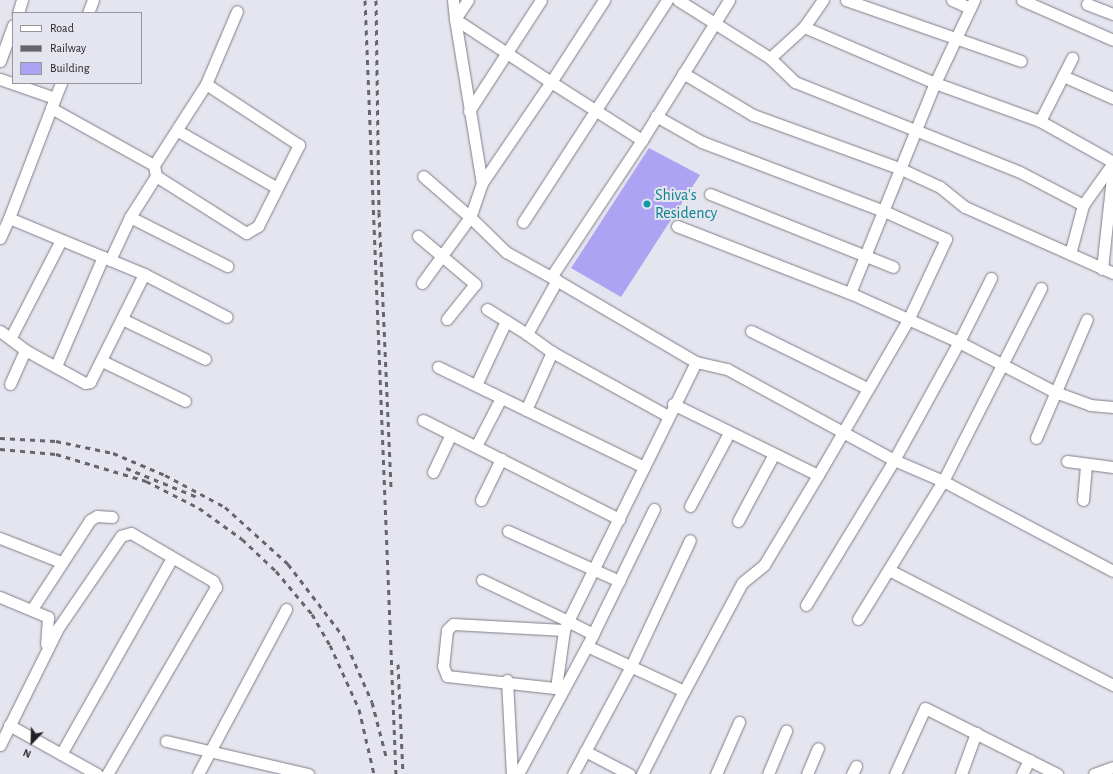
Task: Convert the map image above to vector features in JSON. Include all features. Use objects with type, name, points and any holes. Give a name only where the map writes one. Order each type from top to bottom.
[{"type":"street","points":[[18,12],[22,0]]},
{"type":"street","points":[[88,12],[93,0]]},
{"type":"street","points":[[453,0],[469,111],[482,183]]},
{"type":"street","points":[[455,19],[468,0]]},
{"type":"street","points":[[469,111],[508,55],[541,0]]},
{"type":"street","points":[[422,283],[470,217],[482,183],[551,82],[604,0]]},
{"type":"street","points":[[523,222],[598,109],[666,0]]},
{"type":"street","points":[[678,0],[770,58],[795,82],[915,133],[1020,172],[1083,205]]},
{"type":"street","points":[[527,334],[554,279],[642,140],[713,22],[729,0]]},
{"type":"street","points":[[770,58],[804,27],[823,0]]},
{"type":"street","points":[[846,0],[955,40],[1021,61]]},
{"type":"street","points":[[850,293],[935,83],[972,4],[952,0]]},
{"type":"street","points":[[1022,0],[1113,40]]},
{"type":"street","points":[[1088,4],[1113,14]]},
{"type":"street","points":[[56,366],[107,259],[155,170],[206,84],[237,11]]},
{"type":"street","points":[[455,19],[508,55],[598,109],[642,140]]},
{"type":"street","points":[[804,27],[935,83],[1040,121],[1113,162],[1083,205],[1070,254]]},
{"type":"street","points":[[0,61],[12,28]]},
{"type":"street","points":[[1040,121],[1072,58]]},
{"type":"street","points":[[682,73],[753,115],[901,169],[940,187],[965,207],[1113,273]]},
{"type":"street","points":[[1063,76],[1113,98]]},
{"type":"street","points":[[0,79],[53,103],[155,170],[246,233],[258,226],[299,145],[206,84]]},
{"type":"street","points":[[0,238],[61,84]]},
{"type":"street","points":[[642,774],[684,691],[742,583],[764,565],[818,475],[867,388],[908,320],[946,239],[884,211],[702,142],[656,116]]},
{"type":"street","points":[[178,131],[277,188]]},
{"type":"street","points":[[1102,269],[1113,167]]},
{"type":"street","points":[[423,176],[470,217],[506,252],[696,362],[727,370],[844,431],[894,460],[943,481],[1113,571]]},
{"type":"street","points":[[710,194],[893,267]]},
{"type":"street","points":[[130,217],[227,266]]},
{"type":"street","points":[[9,218],[144,274],[227,317]]},
{"type":"street","points":[[678,226],[850,293],[959,342],[1055,392],[1090,405],[1113,407]]},
{"type":"street","points":[[418,236],[475,284],[447,320]]},
{"type":"street","points":[[11,338],[61,240]]},
{"type":"street","points":[[0,330],[25,350],[86,383],[90,382],[102,361],[144,274]]},
{"type":"street","points":[[806,605],[894,460],[959,342],[991,278]]},
{"type":"street","points":[[858,619],[943,481],[1041,288]]},
{"type":"street","points":[[487,309],[527,334],[552,352],[668,416]]},
{"type":"street","points":[[122,319],[205,359]]},
{"type":"street","points":[[1036,438],[1087,319]]},
{"type":"street","points":[[476,385],[506,321]]},
{"type":"street","points":[[751,331],[867,388]]},
{"type":"street","points":[[10,384],[25,350]]},
{"type":"street","points":[[526,410],[552,352]]},
{"type":"street","points":[[102,361],[185,401]]},
{"type":"street","points":[[560,689],[566,625],[594,571],[673,404],[696,362]]},
{"type":"street","points":[[438,367],[644,466]]},
{"type":"street","points":[[476,446],[501,398]]},
{"type":"street","points":[[673,404],[729,433],[818,475]]},
{"type":"street","points":[[423,420],[619,519]]},
{"type":"street","points":[[690,506],[729,433]]},
{"type":"street","points":[[433,472],[451,434]]},
{"type":"street","points":[[738,521],[774,454]]},
{"type":"street","points":[[481,500],[501,459]]},
{"type":"street","points":[[1067,461],[1086,465],[1113,467]]},
{"type":"street","points":[[1083,500],[1086,465]]},
{"type":"street","points":[[518,774],[560,689],[587,646],[654,509]]},
{"type":"street","points":[[32,609],[61,562],[90,520],[97,516],[112,517]]},
{"type":"street","points":[[508,531],[619,581]]},
{"type":"street","points":[[0,745],[45,653],[126,533],[213,582],[215,593],[107,774]]},
{"type":"street","points":[[0,538],[61,562]]},
{"type":"street","points":[[573,774],[630,668],[690,540]]},
{"type":"street","points":[[61,754],[172,558]]},
{"type":"street","points":[[889,570],[1113,685]]},
{"type":"street","points":[[482,580],[566,625],[593,634]]},
{"type":"street","points":[[0,597],[32,609],[49,619],[45,653]]},
{"type":"street","points":[[198,774],[286,609]]},
{"type":"street","points":[[560,689],[507,680],[447,676],[443,666],[449,626],[566,625]]},
{"type":"street","points":[[587,646],[630,668],[684,691]]},
{"type":"street","points":[[507,680],[512,774]]},
{"type":"street","points":[[895,774],[925,708],[1057,774]]},
{"type":"street","points":[[716,774],[739,722]]},
{"type":"street","points":[[10,725],[98,774]]},
{"type":"street","points":[[768,774],[786,731]]},
{"type":"street","points":[[961,774],[976,733]]},
{"type":"street","points":[[166,741],[308,774]]},
{"type":"street","points":[[807,774],[818,748]]},
{"type":"street","points":[[585,751],[629,774]]},
{"type":"street","points":[[1022,774],[1029,760]]},
{"type":"street","points":[[1094,774],[1107,770]]},
{"type":"building","name":"Shiva's Residency","points":[[649,148],[700,175],[621,297],[571,268]]},
{"type":"railway","points":[[365,0],[396,774]]},
{"type":"railway","points":[[376,0],[379,212],[391,488]]},
{"type":"railway","points":[[0,438],[56,441],[113,453],[165,475],[225,507],[288,564],[343,636],[372,702],[386,756]]},
{"type":"railway","points":[[0,449],[56,454],[146,481],[199,508],[242,539],[276,571],[312,614],[330,645],[359,709],[374,774]]},
{"type":"railway","points":[[126,468],[200,498]]},
{"type":"railway","points":[[398,664],[403,774]]},
{"type":"place","name":"Shiva's Residency","points":[[647,204]]}]
